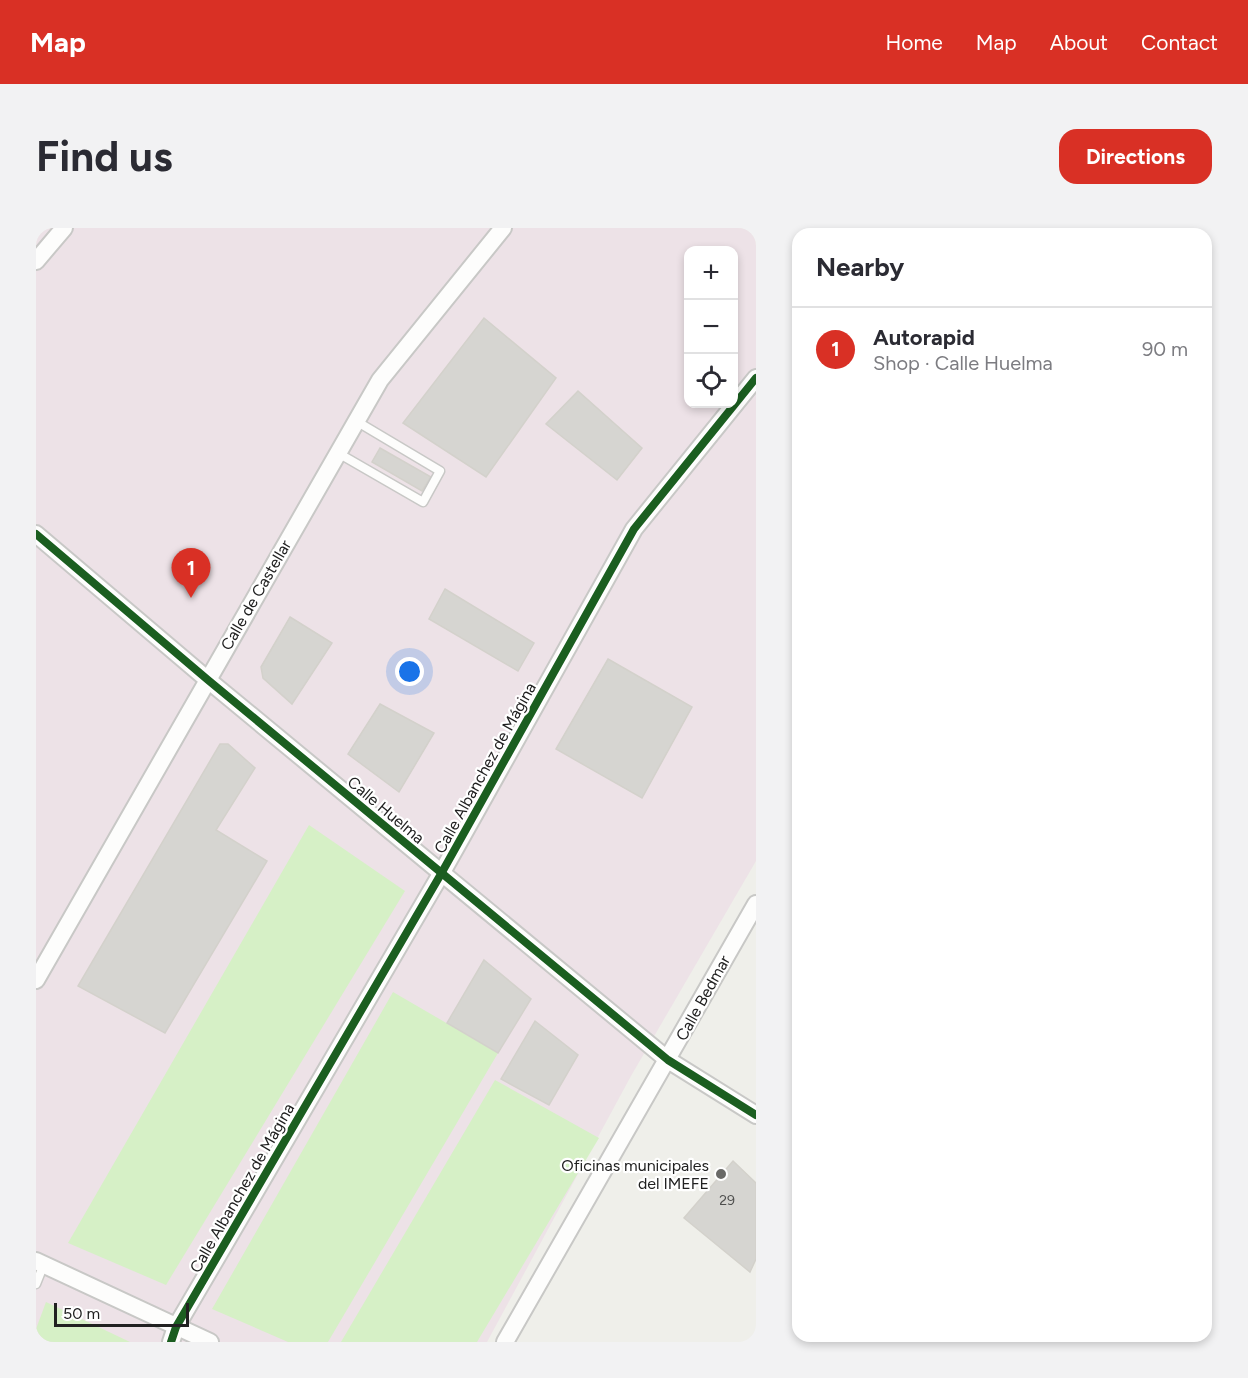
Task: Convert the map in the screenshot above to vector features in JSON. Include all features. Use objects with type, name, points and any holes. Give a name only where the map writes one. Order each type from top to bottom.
[{"type":"street","points":[[36,261],[64,228]]},
{"type":"street","name":"Calle de Castellar","points":[[36,980],[380,380],[503,228]]},
{"type":"street","name":"Calle Albanchez de Mágina","points":[[173,1334],[441,874],[633,529],[756,378]]},
{"type":"street","name":"Calle Huelma","points":[[36,534],[441,874],[668,1060],[756,1115]]},
{"type":"street","name":"Calle Bedmar","points":[[505,1342],[756,904]]},
{"type":"street","points":[[40,1262],[173,1334],[210,1342]]},
{"type":"lane","points":[[338,453],[423,502],[441,471],[356,421]]},
{"type":"lane","points":[[36,1284],[40,1262]]},
{"type":"shaded area","points":[[36,228],[756,228],[756,861],[631,1076],[487,1342],[36,1342]]},
{"type":"green space","points":[[309,825],[405,891],[166,1285],[68,1243]]},
{"type":"green space","points":[[393,992],[498,1053],[328,1342],[288,1342],[212,1309]]},
{"type":"green space","points":[[495,1080],[599,1138],[477,1342],[341,1342]]},
{"type":"green space","points":[[46,1302],[130,1342],[36,1342],[36,1329]]},
{"type":"building","points":[[484,318],[556,378],[486,477],[403,423]]},
{"type":"building","points":[[578,391],[642,448],[617,480],[546,424]]},
{"type":"building","points":[[380,448],[431,477],[422,491],[372,462]]},
{"type":"building","points":[[445,589],[534,643],[518,671],[429,619]]},
{"type":"building","points":[[290,617],[332,643],[292,704],[263,678],[261,667]]},
{"type":"building","points":[[608,659],[692,707],[642,798],[556,749]]},
{"type":"building","points":[[380,704],[434,733],[399,792],[348,754]]},
{"type":"building","points":[[220,744],[228,744],[255,768],[216,830],[267,861],[165,1033],[78,986]]},
{"type":"building","points":[[484,960],[531,999],[498,1053],[447,1023]]},
{"type":"building","points":[[535,1021],[578,1055],[549,1105],[501,1079]]},
{"type":"building","points":[[733,1161],[756,1183],[756,1259],[750,1272],[684,1218]]},
{"type":"cycle path","points":[[171,1342],[176,1327],[441,874],[634,529],[756,378]]},
{"type":"cycle path","points":[[36,534],[208,680],[668,1060],[756,1115]]},
{"type":"place","name":"Autorapid","points":[[191,598]]},
{"type":"place","name":"Oficinas municipales del IMEFE","points":[[721,1174]]}]
